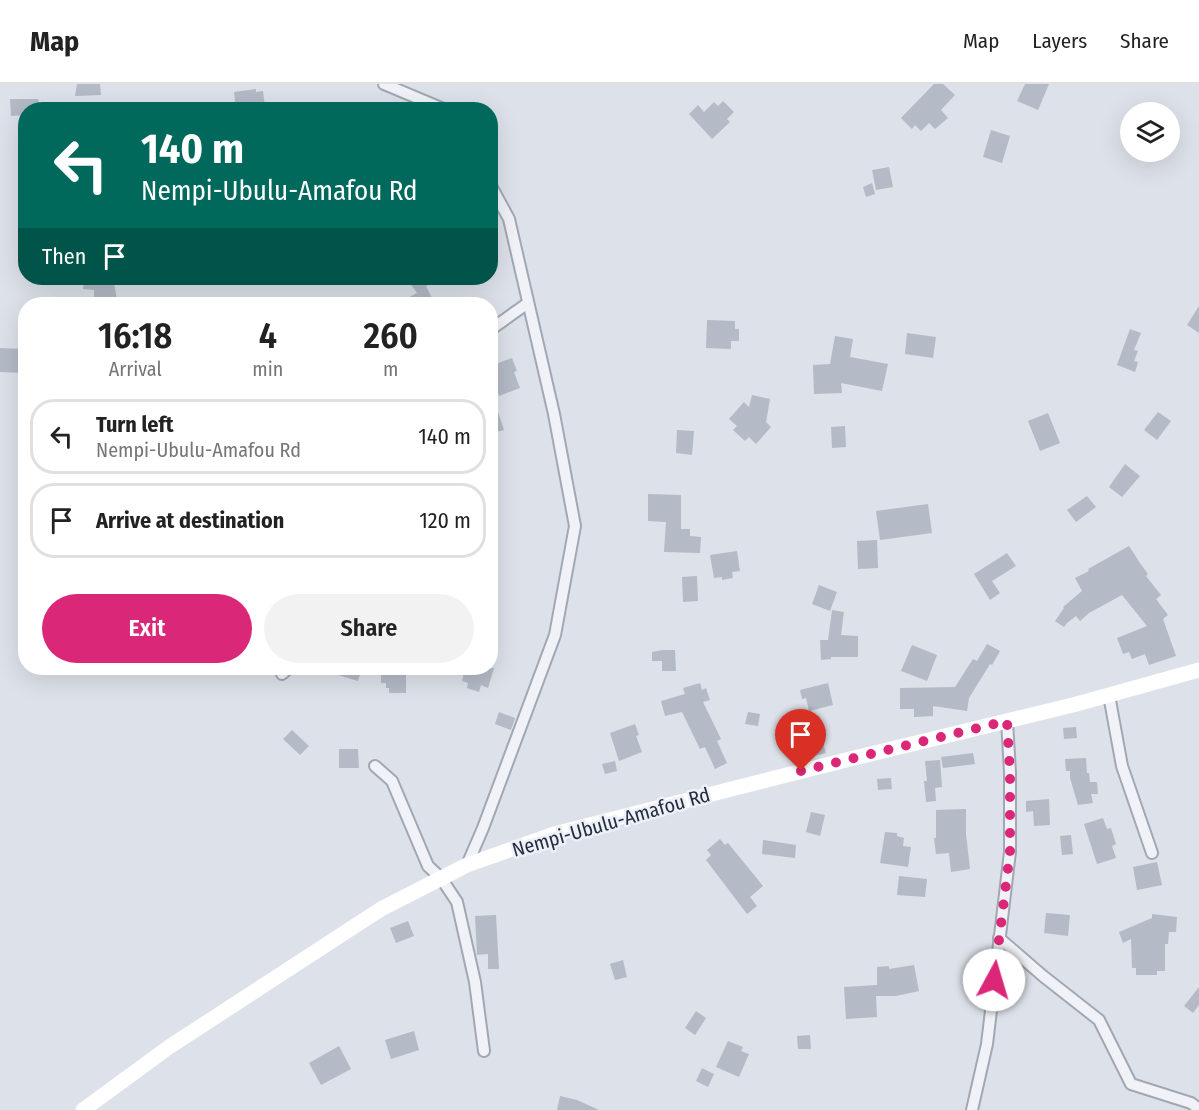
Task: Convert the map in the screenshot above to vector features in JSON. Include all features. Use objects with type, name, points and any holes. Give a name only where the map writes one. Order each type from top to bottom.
[{"type":"street","points":[[384,84],[427,102]]},
{"type":"street","points":[[467,865],[555,635],[575,526],[554,414],[528,303],[508,219],[498,199]]},
{"type":"street","points":[[498,324],[528,303]]},
{"type":"street","name":"Nempi-Ubulu-Amafou Rd","points":[[87,1109],[169,1047],[381,909],[467,865],[554,834],[846,759],[1007,721],[1199,670]]},
{"type":"street","points":[[1109,695],[1122,766],[1152,854]]},
{"type":"street","points":[[972,1110],[987,1044],[1010,852],[1010,772],[1007,721]]},
{"type":"street","points":[[375,766],[392,781],[428,866],[441,878],[457,902],[475,982],[484,1051]]},
{"type":"street","points":[[999,938],[1099,1020],[1131,1084],[1191,1103],[1199,1109]]},
{"type":"building","points":[[77,84],[100,84],[101,95],[75,96]]},
{"type":"building","points":[[934,84],[943,84],[955,95],[941,110],[948,118],[935,129],[929,123],[921,131],[915,125],[912,129],[901,118]]},
{"type":"building","points":[[1025,84],[1049,84],[1038,110],[1017,101]]},
{"type":"building","points":[[256,89],[256,92],[263,91],[264,102],[235,102],[234,92]]},
{"type":"building","points":[[10,99],[38,99],[39,102],[18,102],[18,116],[11,116]]},
{"type":"building","points":[[723,101],[734,112],[727,119],[730,122],[712,139],[689,114],[698,105],[704,112],[714,102],[718,106]]},
{"type":"building","points":[[991,130],[1010,136],[1002,163],[983,157]]},
{"type":"building","points":[[889,167],[893,187],[876,190],[872,170]]},
{"type":"building","points":[[872,183],[875,194],[866,197],[863,187]]},
{"type":"building","points":[[83,285],[114,285],[117,297],[94,297],[94,290],[83,289]]},
{"type":"building","points":[[411,285],[428,285],[426,286],[432,297],[409,297],[417,293]]},
{"type":"building","points":[[1199,306],[1199,333],[1187,325]]},
{"type":"building","points":[[707,320],[735,321],[735,329],[739,329],[739,341],[731,341],[731,349],[706,348]]},
{"type":"building","points":[[1130,329],[1141,333],[1134,350],[1138,351],[1134,361],[1138,362],[1135,372],[1117,365]]},
{"type":"building","points":[[907,333],[936,337],[933,358],[905,354]]},
{"type":"building","points":[[835,336],[853,339],[850,357],[888,364],[882,391],[841,383],[842,393],[814,394],[813,365],[830,364]]},
{"type":"building","points":[[0,348],[18,349],[18,373],[0,372]]},
{"type":"building","points":[[512,358],[520,388],[499,396],[498,363]]},
{"type":"building","points":[[752,395],[770,399],[766,422],[771,427],[756,444],[749,437],[745,441],[733,430],[737,426],[729,419],[744,402],[749,407]]},
{"type":"building","points":[[498,412],[504,430],[498,432]]},
{"type":"building","points":[[1158,412],[1171,421],[1157,440],[1144,430]]},
{"type":"building","points":[[1048,413],[1060,443],[1040,451],[1028,421]]},
{"type":"building","points":[[845,426],[846,447],[832,448],[831,427]]},
{"type":"building","points":[[677,430],[694,431],[692,455],[676,453]]},
{"type":"building","points":[[1125,464],[1140,476],[1122,497],[1109,487]]},
{"type":"building","points":[[648,494],[681,495],[681,529],[690,529],[690,536],[701,537],[700,553],[664,552],[666,522],[648,521]]},
{"type":"building","points":[[1087,496],[1096,507],[1076,522],[1067,510]]},
{"type":"building","points":[[928,504],[932,533],[880,540],[876,511]]},
{"type":"building","points":[[877,540],[878,568],[858,569],[857,541]]},
{"type":"building","points":[[1129,546],[1148,574],[1146,576],[1161,595],[1156,599],[1168,615],[1163,619],[1176,656],[1149,665],[1145,654],[1132,659],[1129,652],[1123,654],[1117,638],[1147,626],[1122,595],[1089,613],[1080,621],[1076,616],[1064,627],[1055,621],[1063,607],[1082,591],[1075,578]]},
{"type":"building","points":[[737,551],[740,571],[732,572],[733,578],[722,580],[722,577],[714,578],[710,555]]},
{"type":"building","points":[[1007,553],[1016,566],[992,581],[1000,593],[990,600],[974,574]]},
{"type":"building","points":[[697,576],[698,601],[683,602],[682,577]]},
{"type":"building","points":[[819,585],[837,592],[830,611],[812,604]]},
{"type":"building","points":[[832,610],[844,612],[841,635],[858,636],[858,657],[831,657],[831,659],[821,660],[820,640],[828,640]]},
{"type":"building","points":[[987,644],[1000,651],[969,698],[967,711],[933,706],[933,716],[914,717],[914,709],[900,709],[900,688],[955,687],[973,659],[977,661]]},
{"type":"building","points":[[912,645],[937,655],[927,681],[901,671]]},
{"type":"building","points":[[675,650],[676,671],[662,671],[662,661],[652,661],[652,652]]},
{"type":"building","points":[[338,675],[360,675],[358,681]]},
{"type":"building","points":[[381,675],[406,675],[406,693],[389,693],[386,683],[381,683]]},
{"type":"building","points":[[463,675],[492,675],[488,688],[481,685],[479,692],[467,688],[468,683],[462,681]]},
{"type":"building","points":[[700,683],[702,690],[706,688],[710,700],[703,702],[721,739],[717,741],[727,763],[715,769],[705,747],[700,749],[682,712],[665,716],[661,701],[685,694],[683,688]]},
{"type":"building","points":[[828,683],[833,705],[809,711],[806,698],[802,699],[800,690]]},
{"type":"building","points":[[499,712],[515,718],[511,730],[495,724]]},
{"type":"building","points":[[748,712],[760,714],[758,726],[745,724]]},
{"type":"building","points":[[816,720],[826,753],[814,756],[811,742],[797,745],[792,726]]},
{"type":"building","points":[[635,724],[639,735],[636,736],[642,752],[619,761],[610,733]]},
{"type":"building","points":[[1076,727],[1077,738],[1064,739],[1063,728]]},
{"type":"building","points":[[292,730],[309,746],[300,755],[283,739]]},
{"type":"building","points":[[339,749],[358,749],[359,768],[339,768]]},
{"type":"building","points":[[973,753],[975,764],[943,768],[941,757]]},
{"type":"building","points":[[1086,758],[1090,782],[1097,782],[1098,794],[1091,794],[1093,803],[1078,805],[1070,771],[1066,771],[1065,759]]},
{"type":"building","points":[[940,760],[942,787],[935,788],[936,801],[926,802],[925,761]]},
{"type":"building","points":[[615,761],[617,771],[605,774],[602,764]]},
{"type":"building","points":[[891,778],[892,789],[878,790],[877,779]]},
{"type":"building","points":[[1049,799],[1050,825],[1034,826],[1033,811],[1026,812],[1026,801]]},
{"type":"building","points":[[966,809],[970,869],[951,872],[949,853],[936,854],[934,838],[936,838],[936,810]]},
{"type":"building","points":[[811,812],[825,815],[820,836],[806,832]]},
{"type":"building","points":[[1103,818],[1107,829],[1111,828],[1116,844],[1112,846],[1116,858],[1097,864],[1084,824]]},
{"type":"building","points":[[885,832],[897,833],[897,836],[904,838],[903,846],[911,847],[908,867],[880,863]]},
{"type":"building","points":[[1071,835],[1073,854],[1062,855],[1060,836]]},
{"type":"building","points":[[720,839],[725,845],[728,843],[763,886],[750,897],[757,906],[747,914],[706,860],[711,855],[707,850]]},
{"type":"building","points":[[763,840],[796,845],[795,858],[762,854]]},
{"type":"building","points":[[1157,862],[1162,885],[1137,890],[1133,867]]},
{"type":"building","points":[[899,876],[927,879],[925,897],[897,895]]},
{"type":"building","points":[[1046,913],[1070,915],[1068,936],[1044,933]]},
{"type":"building","points":[[1152,914],[1177,917],[1176,932],[1169,932],[1168,944],[1165,944],[1165,971],[1157,971],[1157,975],[1136,975],[1136,968],[1132,968],[1131,939],[1123,943],[1119,932],[1152,918]]},
{"type":"building","points":[[496,915],[499,969],[488,969],[488,954],[477,955],[475,916]]},
{"type":"building","points":[[408,921],[414,936],[396,943],[390,928]]},
{"type":"building","points":[[623,960],[627,977],[615,980],[610,964]]},
{"type":"building","points":[[914,965],[919,991],[896,996],[876,996],[877,1017],[846,1019],[844,987],[877,985],[877,967],[889,966],[889,969]]},
{"type":"building","points":[[1199,987],[1199,1005],[1193,1013],[1184,1006]]},
{"type":"building","points":[[696,1011],[706,1018],[695,1035],[685,1028]]},
{"type":"building","points":[[414,1031],[419,1050],[391,1059],[385,1040]]},
{"type":"building","points":[[810,1035],[811,1049],[798,1049],[797,1036]]},
{"type":"building","points":[[728,1041],[743,1047],[741,1051],[749,1054],[739,1077],[716,1067]]},
{"type":"building","points":[[339,1046],[351,1069],[321,1085],[309,1063]]},
{"type":"building","points":[[702,1068],[714,1074],[708,1087],[696,1081]]},
{"type":"building","points":[[560,1096],[577,1100],[599,1110],[557,1110]]},
{"type":"route","points":[[801,771],[1007,721],[1010,772],[1010,852],[994,980]]}]
